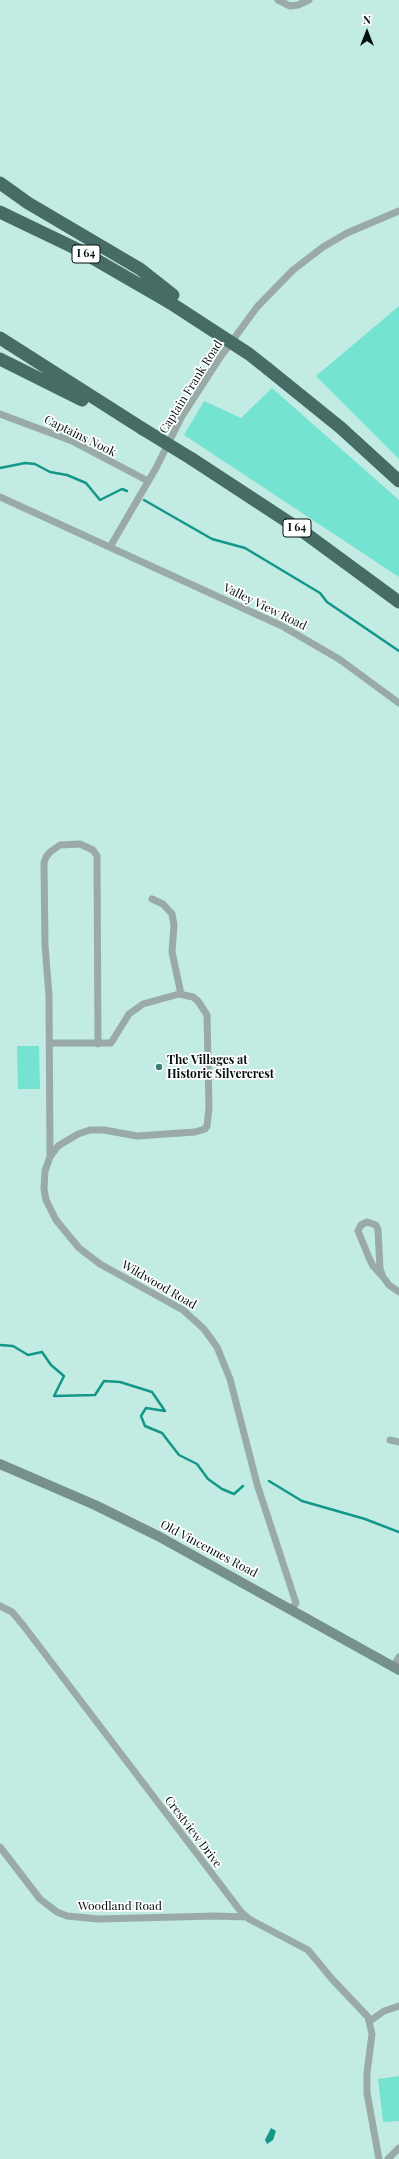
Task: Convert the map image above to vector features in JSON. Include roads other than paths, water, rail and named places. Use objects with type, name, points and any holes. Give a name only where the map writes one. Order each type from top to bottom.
[{"type":"highway","points":[[0,183],[28,203],[140,269],[171,299]]},
{"type":"highway","name":"I 64","points":[[0,212],[79,250],[171,299],[268,369],[340,428],[399,481]]},
{"type":"highway","points":[[0,338],[143,429]]},
{"type":"highway","name":"I 64","points":[[0,359],[143,429],[192,459],[321,544],[399,602]]},
{"type":"street","points":[[278,0],[284,4],[293,6],[309,0]]},
{"type":"street","name":"Captain Frank Road","points":[[110,547],[148,481],[182,416],[219,359],[257,307],[293,270],[323,247],[347,233],[399,211]]},
{"type":"street","name":"Captains Nook","points":[[0,414],[72,441],[148,481]]},
{"type":"street","points":[[0,497],[110,547]]},
{"type":"street","name":"Valley View Road","points":[[110,547],[299,635],[361,674],[399,703]]},
{"type":"street","points":[[50,1157],[49,996],[45,945],[44,863],[46,857],[55,847],[80,844],[93,850],[97,856],[98,1044]]},
{"type":"street","points":[[49,1043],[111,1043],[129,1014],[136,1008],[167,996],[181,994],[172,952],[174,925],[172,914],[163,904],[152,899]]},
{"type":"street","name":"Wildwood Road","points":[[181,994],[192,997],[198,1001],[207,1015],[207,1126],[202,1131],[144,1136],[96,1130],[78,1134],[58,1146],[50,1157],[43,1179],[46,1200],[56,1220],[70,1239],[100,1264],[183,1310],[204,1329],[217,1348],[230,1379],[257,1484],[296,1603],[292,1609]]},
{"type":"street","points":[[383,1277],[380,1269],[378,1230],[376,1225],[367,1222],[359,1226],[359,1234],[367,1248],[373,1266],[383,1277],[399,1292]]},
{"type":"street","points":[[390,1440],[399,1442]]},
{"type":"street","name":"Old Vincennes Road","points":[[0,1464],[158,1536],[396,1668]]},
{"type":"street","name":"Crestview Drive","points":[[0,1606],[12,1612],[23,1625],[222,1889],[247,1917],[308,1950],[336,1984],[365,2011],[370,2021]]},
{"type":"street","points":[[396,1668],[399,1657]]},
{"type":"street","name":"Woodland Road","points":[[0,1847],[40,1899],[57,1912],[67,1916],[98,1919],[215,1916],[247,1917]]},
{"type":"street","points":[[379,2159],[367,2093],[367,2073],[372,2034],[370,2021],[384,2011],[399,2006]]},
{"type":"street","points":[[388,2159],[399,2148]]},
{"type":"waterway","points":[[0,468],[25,463],[35,464],[50,472],[67,475],[86,483],[100,500],[122,489],[127,491]]},
{"type":"waterway","points":[[144,500],[212,539],[245,548],[320,593],[327,602],[399,651]]},
{"type":"waterway","points":[[0,1345],[13,1346],[28,1355],[42,1352],[51,1365],[64,1376],[54,1396],[95,1395],[104,1381],[120,1382],[152,1392],[165,1411],[146,1408],[141,1416],[145,1426],[162,1433],[179,1455],[197,1464],[208,1479],[222,1489],[234,1494],[243,1486]]},
{"type":"waterway","points":[[269,1481],[302,1501],[365,1519],[399,1532]]},
{"type":"place","name":"The Villages at Historic Silvercrest","points":[[159,1067]]}]
